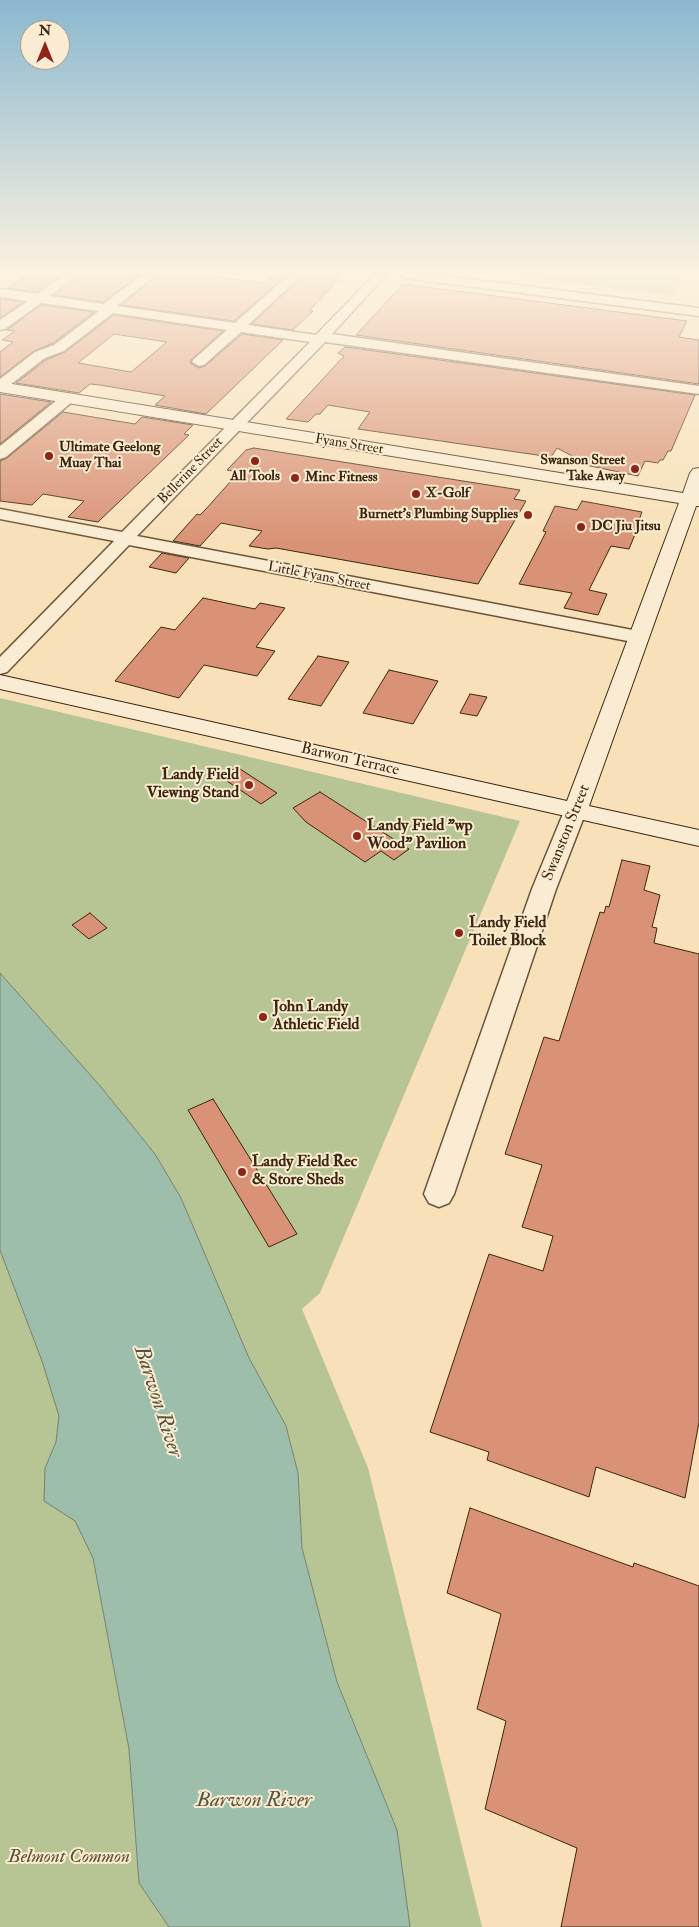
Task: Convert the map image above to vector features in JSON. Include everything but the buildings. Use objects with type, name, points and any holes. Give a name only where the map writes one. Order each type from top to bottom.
[{"type":"street","points":[[0,387],[29,364]]},
{"type":"street","name":"Bellerine Street","points":[[0,668],[295,364]]},
{"type":"street","points":[[509,364],[699,390]]},
{"type":"street","name":"Fyans Street","points":[[0,387],[694,500]]},
{"type":"street","points":[[0,454],[67,399]]},
{"type":"street","name":"Swanston Street","points":[[439,1194],[540,899],[588,782],[638,637],[694,500],[699,473]]},
{"type":"street","name":"Little Fyans Street","points":[[0,514],[638,637]]},
{"type":"street","name":"Barwon Terrace","points":[[0,682],[576,809],[699,838]]},
{"type":"green space","name":"John Landy Athletic Field","points":[[0,698],[520,821],[320,1293],[302,1309],[368,1468],[482,1927],[410,1927],[397,1830],[337,1682],[302,1548],[298,1473],[286,1426],[249,1358],[181,1198],[155,1154],[101,1087],[0,973]]},
{"type":"green space","name":"Belmont Common","points":[[0,1250],[42,1361],[60,1416],[56,1442],[45,1468],[75,1521],[93,1558],[129,1750],[139,1882],[169,1927],[0,1927]]},
{"type":"water","name":"Barwon River","points":[[0,973],[101,1087],[155,1154],[181,1198],[249,1358],[286,1426],[298,1473],[302,1548],[337,1682],[397,1830],[410,1927],[169,1927],[139,1883],[129,1749],[93,1558],[75,1521],[44,1501],[45,1468],[56,1442],[59,1416],[42,1361],[0,1250]]},
{"type":"place","name":"Ultimate Geelong Muay Thai","points":[[49,456]]},
{"type":"place","name":"All Tools","points":[[255,461]]},
{"type":"place","name":"Swanson Street Take Away","points":[[635,469]]},
{"type":"place","name":"Minc Fitness","points":[[295,478]]},
{"type":"place","name":"X-Golf","points":[[416,494]]},
{"type":"place","name":"Burnett's Plumbing Supplies","points":[[528,515]]},
{"type":"place","name":"DC Jiu Jitsu","points":[[581,527]]},
{"type":"place","name":"Landy Field Viewing Stand","points":[[249,785]]},
{"type":"place","name":"Landy Field \"wp Wood\" Pavilion","points":[[357,836]]},
{"type":"place","name":"Landy Field Toilet Block","points":[[459,933]]},
{"type":"place","name":"John Landy Athletic Field","points":[[263,1017]]},
{"type":"place","name":"Landy Field Rec & Store Sheds","points":[[242,1172]]}]
